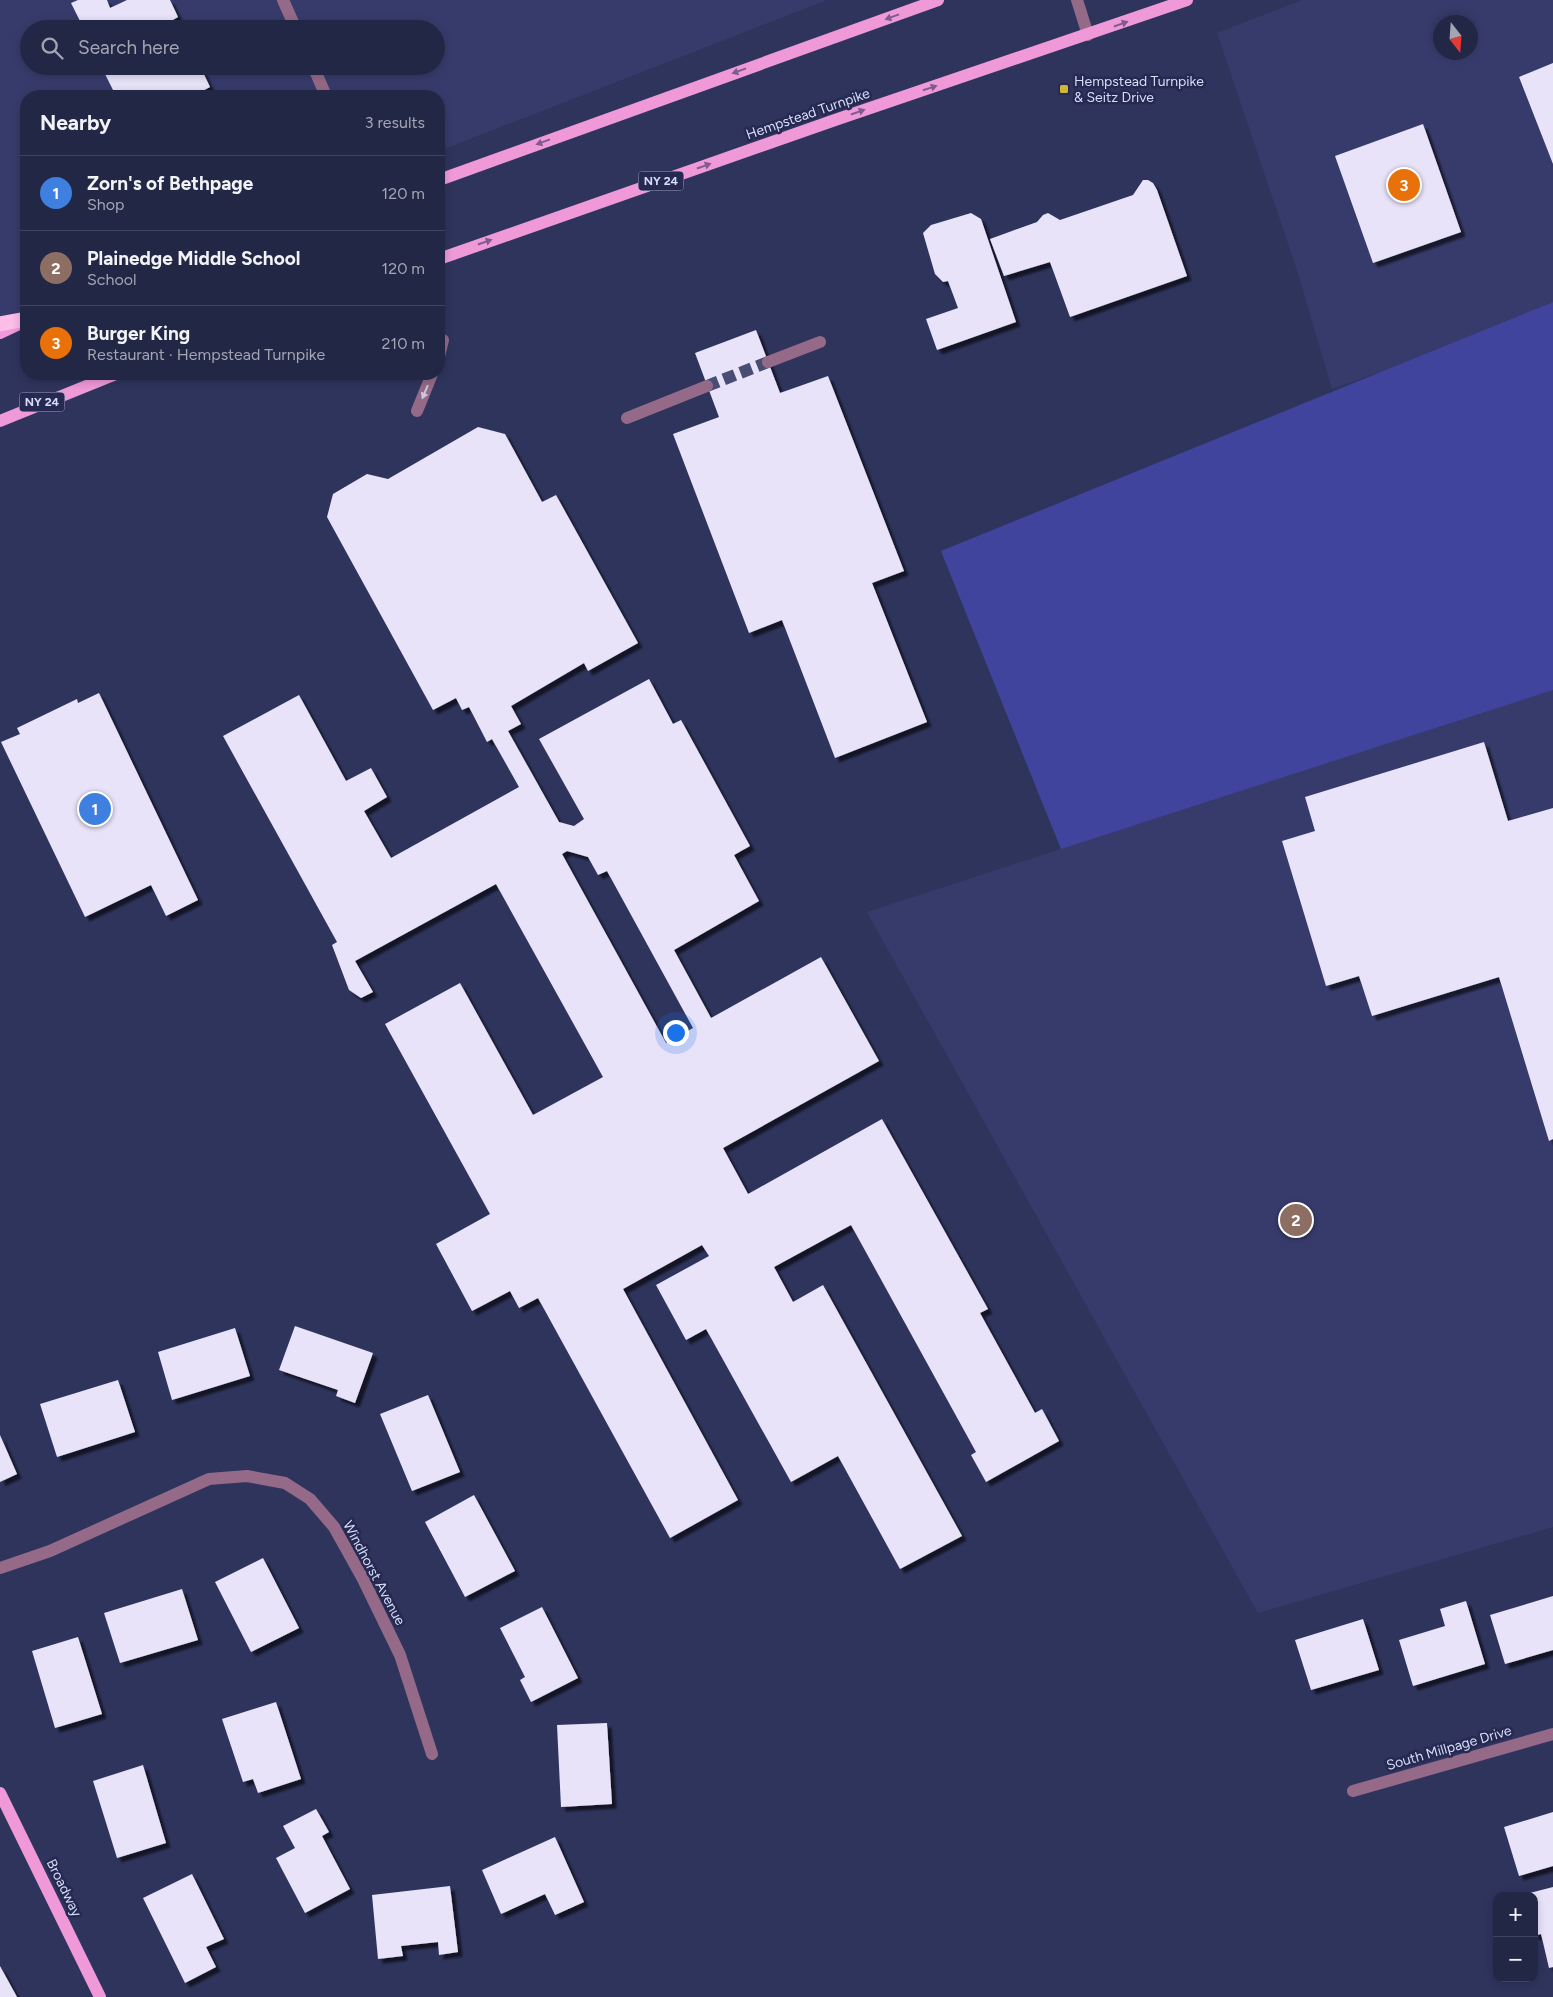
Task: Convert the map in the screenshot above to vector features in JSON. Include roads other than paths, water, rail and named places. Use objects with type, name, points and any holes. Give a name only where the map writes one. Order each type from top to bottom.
[{"type":"highway","points":[[0,324],[20,321]]},
{"type":"main road","points":[[445,178],[938,0]]},
{"type":"main road","name":"Hempstead Turnpike","points":[[445,256],[1187,0]]},
{"type":"main road","points":[[0,333],[20,323]]},
{"type":"main road","name":"NY 24","points":[[0,421],[101,380]]},
{"type":"main road","name":"Broadway","points":[[0,1793],[100,1997]]},
{"type":"street","points":[[283,0],[292,20]]},
{"type":"street","points":[[1077,0],[1088,35]]},
{"type":"street","points":[[317,75],[323,90]]},
{"type":"street","points":[[768,362],[820,342]]},
{"type":"street","points":[[417,411],[430,380]]},
{"type":"street","points":[[627,418],[707,386]]},
{"type":"street","name":"Windhorst Avenue","points":[[0,1568],[50,1552],[209,1479],[248,1476],[285,1483],[310,1499],[334,1527],[363,1579],[400,1655],[432,1754]]},
{"type":"street","name":"South Millpage Drive","points":[[1353,1791],[1553,1734]]},
{"type":"tunnel","points":[[707,386],[768,362]]},
{"type":"place","name":"Hempstead Turnpike & Seitz Drive","points":[[1064,89]]},
{"type":"place","name":"Burger King","points":[[1404,185]]},
{"type":"place","name":"Zorn's of Bethpage","points":[[95,809]]},
{"type":"place","name":"Plainedge Middle School","points":[[1296,1220]]}]
